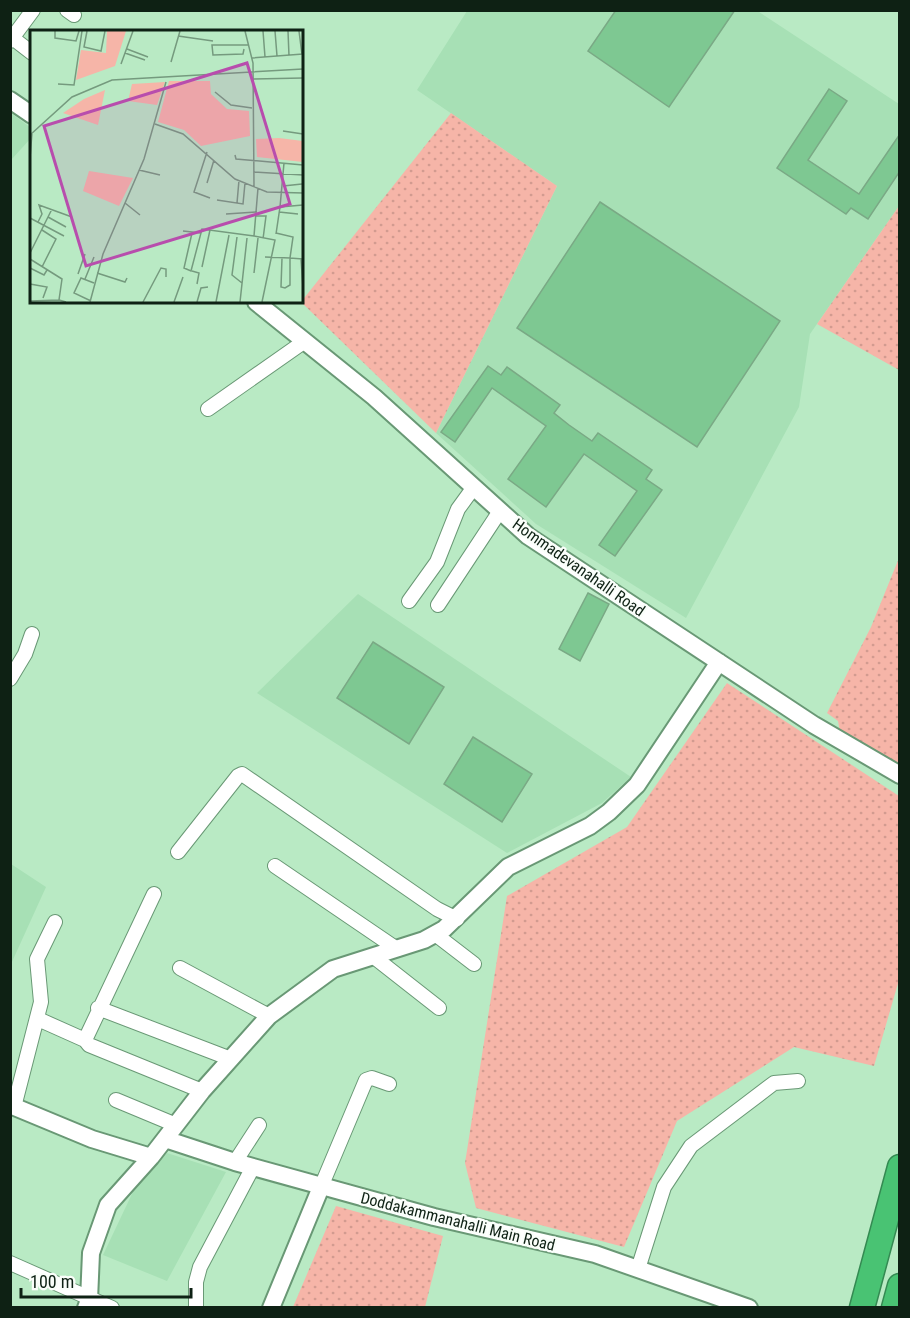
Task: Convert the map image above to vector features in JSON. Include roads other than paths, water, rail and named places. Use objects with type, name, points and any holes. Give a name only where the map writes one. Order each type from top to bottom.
[{"type":"highway","points":[[862,1308],[900,1167]]},
{"type":"highway","points":[[894,1308],[900,1286]]},
{"type":"street","points":[[30,52],[11,38],[33,10]]},
{"type":"street","points":[[10,100],[30,114]]},
{"type":"street","name":"Hommadevanahalli Road","points":[[257,303],[374,397],[528,536],[814,725],[900,775]]},
{"type":"street","points":[[208,408],[305,341]]},
{"type":"street","points":[[409,601],[437,562],[458,509],[474,487]]},
{"type":"street","points":[[438,605],[500,511]]},
{"type":"street","points":[[10,679],[26,654],[32,634]]},
{"type":"street","points":[[88,1304],[91,1253],[108,1205],[151,1158],[202,1091],[269,1016],[333,969],[398,949],[435,934],[457,919],[508,867],[590,826],[637,784],[719,662]]},
{"type":"street","points":[[178,852],[238,776],[242,774],[438,909],[457,919]]},
{"type":"street","points":[[274,866],[398,949]]},
{"type":"street","points":[[85,1040],[153,894]]},
{"type":"street","points":[[56,922],[37,959],[41,1002],[12,1106],[92,1139],[151,1158]]},
{"type":"street","points":[[435,934],[474,964]]},
{"type":"street","points":[[374,957],[439,1008]]},
{"type":"street","points":[[180,968],[269,1016]]},
{"type":"street","points":[[98,1008],[231,1059]]},
{"type":"street","points":[[38,1018],[85,1040],[89,1046],[202,1091]]},
{"type":"street","points":[[271,1308],[366,1080],[372,1078],[389,1084]]},
{"type":"street","points":[[638,1269],[664,1187],[691,1146],[774,1083],[798,1081]]},
{"type":"street","points":[[116,1100],[176,1125]]},
{"type":"street","points":[[235,1162],[259,1125]]},
{"type":"street","name":"Doddakammanahalli Main Road","points":[[165,1139],[321,1187],[434,1217],[595,1254],[749,1308]]},
{"type":"street","points":[[196,1308],[196,1282],[200,1267],[254,1167]]},
{"type":"street","points":[[10,1263],[88,1304],[112,1308]]}]
